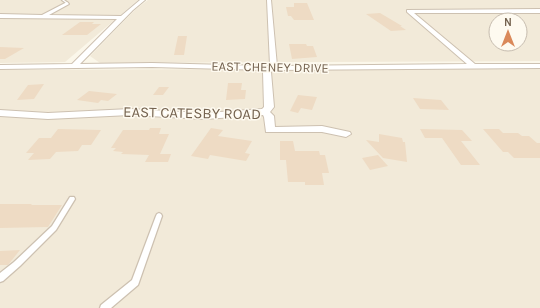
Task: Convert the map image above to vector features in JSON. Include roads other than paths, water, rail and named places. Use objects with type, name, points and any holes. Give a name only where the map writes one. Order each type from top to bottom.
[{"type":"street","points":[[73,67],[143,0]]},
{"type":"street","points":[[265,112],[269,107],[267,72],[274,65],[269,0]]},
{"type":"street","points":[[41,17],[65,2]]},
{"type":"street","points":[[474,67],[409,11],[540,10]]},
{"type":"street","points":[[0,16],[123,18]]},
{"type":"street","name":"EAST CHENEY DRIVE","points":[[0,67],[152,65],[271,68],[540,66]]},
{"type":"street","name":"EAST CATESBY ROAD","points":[[0,113],[48,116],[114,112],[205,116],[265,112],[269,116],[270,130],[322,129],[346,134]]},
{"type":"lane","points":[[0,278],[17,264],[54,228],[72,199]]},
{"type":"lane","points":[[104,308],[135,282],[159,216]]}]
